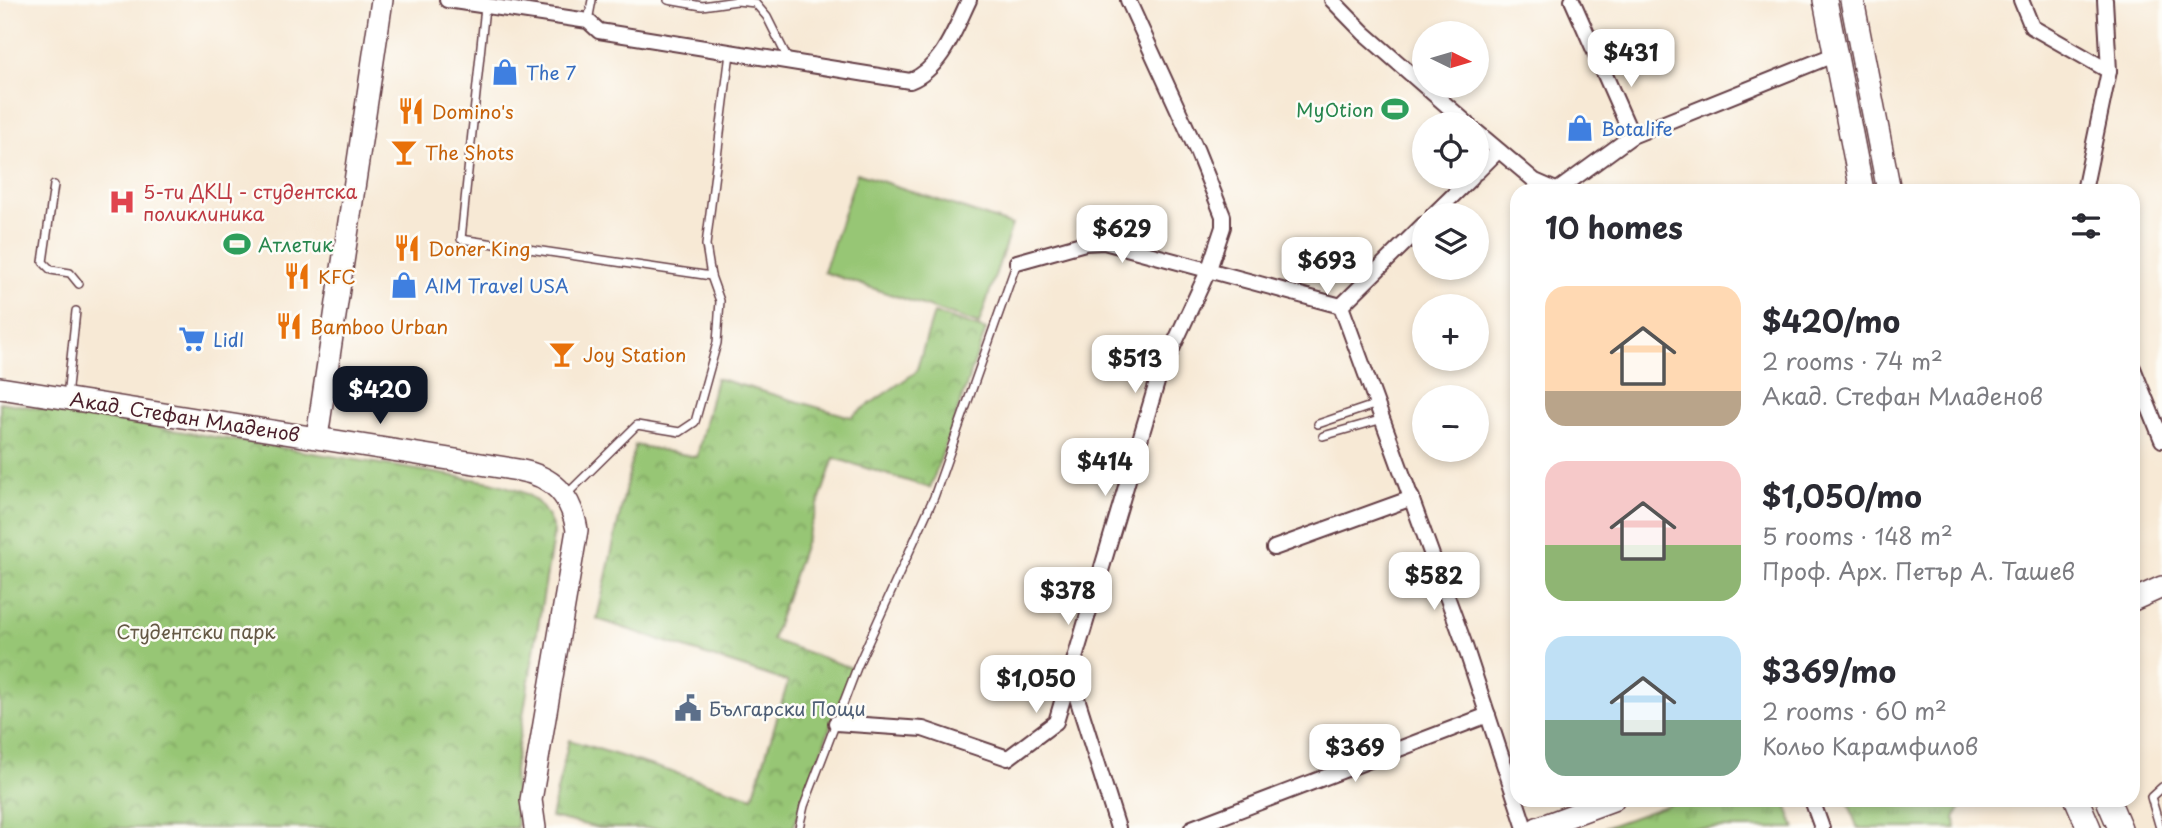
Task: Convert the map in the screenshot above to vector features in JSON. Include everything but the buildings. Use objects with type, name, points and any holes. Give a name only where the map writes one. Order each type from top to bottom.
[{"type":"main road","points":[[1825,0],[1861,184]]},
{"type":"main road","points":[[1852,0],[1888,184]]},
{"type":"main road","points":[[2080,807],[2089,828]]},
{"type":"main road","points":[[2112,807],[2120,828]]},
{"type":"street","points":[[317,436],[382,0]]},
{"type":"street","points":[[447,0],[588,21],[599,31],[910,81],[924,75],[945,48],[969,0]]},
{"type":"street","points":[[836,723],[923,729],[1008,758],[1056,722],[1071,679],[1158,379],[1209,269],[1223,227],[1223,215],[1128,0]]},
{"type":"street","points":[[1332,0],[1364,33],[1454,112]]},
{"type":"street","points":[[1572,0],[1632,136]]},
{"type":"street","points":[[2021,0],[2032,27],[2109,71]]},
{"type":"street","points":[[2085,184],[2109,71],[2106,0]]},
{"type":"street","points":[[1566,184],[1632,136],[1836,54]]},
{"type":"street","points":[[1489,143],[1535,181],[1543,184]]},
{"type":"street","points":[[1489,160],[1498,151]]},
{"type":"street","points":[[1445,203],[1460,189]]},
{"type":"street","points":[[1341,306],[1412,236]]},
{"type":"street","points":[[1017,262],[1085,243],[1104,242],[1341,306]]},
{"type":"street","points":[[1341,306],[1384,419],[1510,782]]},
{"type":"street","points":[[2140,385],[2162,440]]},
{"type":"street","name":"Акад. Стефан Младенов","points":[[0,388],[317,436],[536,473],[552,482],[566,495]]},
{"type":"street","points":[[535,828],[531,800],[578,530],[566,495]]},
{"type":"street","points":[[1274,548],[1412,498]]},
{"type":"street","points":[[2140,597],[2162,587]]},
{"type":"street","points":[[1071,679],[1118,828]]},
{"type":"street","points":[[1192,828],[1488,715]]},
{"type":"street","points":[[1518,807],[1525,828]]},
{"type":"street","points":[[1537,828],[1566,813],[1588,807]]},
{"type":"street","points":[[1814,807],[1822,828]]},
{"type":"lane","points":[[588,21],[592,0]]},
{"type":"lane","points":[[667,0],[702,6],[737,1],[755,3],[767,17],[790,61]]},
{"type":"lane","points":[[485,7],[461,239],[711,276]]},
{"type":"lane","points":[[566,495],[637,425],[680,432],[695,422],[717,343],[720,301],[711,276],[706,245],[730,53]]},
{"type":"lane","points":[[54,185],[43,262],[51,270],[70,273],[79,284]]},
{"type":"lane","points":[[799,828],[804,806],[858,665],[934,497],[1017,262]]},
{"type":"lane","points":[[67,398],[76,311]]},
{"type":"lane","points":[[1318,424],[1378,404]]},
{"type":"lane","points":[[1322,436],[1384,419]]},
{"type":"lane","points":[[2160,828],[2151,797],[2162,787]]},
{"type":"green space","points":[[857,173],[1012,225],[979,324],[824,272]]},
{"type":"green space","points":[[934,313],[986,330],[930,488],[834,458],[772,640],[852,668],[793,828],[599,828],[551,817],[569,740],[753,797],[788,682],[597,619],[635,445],[697,457],[716,378],[851,417],[916,372]]},
{"type":"green space","name":"Студентски парк","points":[[0,402],[491,482],[523,492],[538,502],[554,531],[514,770],[517,828],[0,828]]},
{"type":"green space","points":[[1662,807],[1787,807],[1795,828],[1604,828]]},
{"type":"green space","points":[[1850,807],[1961,807],[1955,818],[1956,828],[1857,828]]},
{"type":"place","name":"The 7","points":[[505,72]]},
{"type":"place","name":"MyOtion","points":[[1395,109]]},
{"type":"place","name":"Domino's","points":[[411,111]]},
{"type":"place","name":"Botalife","points":[[1580,128]]},
{"type":"place","name":"The Shots","points":[[404,152]]},
{"type":"place","name":"5-ти ДКЦ - студентска поликлиника","points":[[122,202]]},
{"type":"place","name":"Атлетик","points":[[237,244]]},
{"type":"place","name":"Doner King","points":[[407,248]]},
{"type":"place","name":"KFC","points":[[297,276]]},
{"type":"place","name":"AIM Travel USA","points":[[404,285]]},
{"type":"place","name":"Bamboo Urban","points":[[289,326]]},
{"type":"place","name":"Lidl","points":[[192,339]]},
{"type":"place","name":"Joy Station","points":[[562,354]]},
{"type":"place","name":"Български Пощи","points":[[688,708]]}]
